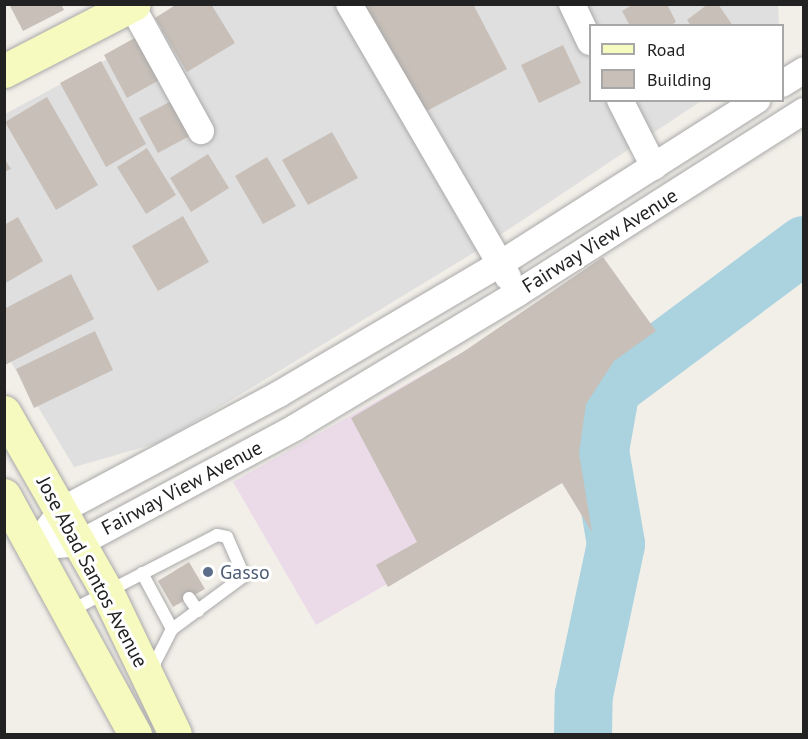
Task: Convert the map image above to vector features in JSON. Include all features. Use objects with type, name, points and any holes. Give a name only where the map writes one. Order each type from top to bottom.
[{"type":"main road","points":[[4,71],[133,5]]},
{"type":"main road","name":"Jose Abad Santos Avenue","points":[[4,412],[107,592],[137,708]]},
{"type":"main road","name":"Jose Abad Santos Avenue","points":[[4,495],[70,611],[137,708],[175,735]]},
{"type":"street","points":[[349,4],[518,293]]},
{"type":"street","points":[[572,4],[589,38]]},
{"type":"street","points":[[133,5],[201,131]]},
{"type":"street","points":[[784,83],[804,70]]},
{"type":"street","points":[[621,102],[654,167]]},
{"type":"street","name":"Fairway View Avenue","points":[[34,547],[62,510],[279,394],[500,264],[754,102]]},
{"type":"street","name":"Fairway View Avenue","points":[[34,547],[80,543],[296,427],[518,293],[804,111]]},
{"type":"street","points":[[279,394],[296,427]]},
{"type":"lane","points":[[70,611],[217,535],[227,537],[244,576],[172,629],[155,662],[137,708]]},
{"type":"lane","points":[[167,559],[173,571]]},
{"type":"lane","points":[[142,573],[172,629]]},
{"type":"lane","points":[[189,598],[198,611]]},
{"type":"shaded area","points":[[208,5],[778,5],[779,24],[589,24],[589,102],[700,102],[470,255],[195,422],[158,443],[74,467],[5,352],[5,114]]},
{"type":"shaded area","points":[[463,352],[562,483],[316,625],[233,482]]},
{"type":"building","points":[[9,4],[61,4],[64,10],[23,31]]},
{"type":"building","points":[[177,4],[211,4],[235,43],[187,72],[155,18]]},
{"type":"building","points":[[361,4],[473,4],[507,69],[419,115]]},
{"type":"building","points":[[634,4],[667,4],[676,22],[673,24],[629,24],[622,11]]},
{"type":"building","points":[[708,4],[718,4],[732,24],[690,24],[687,20]]},
{"type":"building","points":[[140,35],[163,78],[127,98],[104,55]]},
{"type":"building","points":[[563,45],[581,83],[539,103],[521,65]]},
{"type":"building","points":[[101,61],[146,144],[106,167],[60,83]]},
{"type":"building","points":[[47,97],[98,185],[56,210],[5,122]]},
{"type":"building","points":[[179,97],[197,132],[158,153],[139,118]]},
{"type":"building","points":[[332,132],[358,178],[308,205],[282,160]]},
{"type":"building","points":[[147,148],[176,195],[146,214],[117,167]]},
{"type":"building","points":[[208,154],[229,188],[191,212],[170,178]]},
{"type":"building","points":[[267,157],[296,206],[263,224],[235,176]]},
{"type":"building","points":[[4,158],[11,169],[4,172]]},
{"type":"building","points":[[183,216],[209,262],[158,291],[132,246]]},
{"type":"building","points":[[18,217],[43,261],[4,284],[4,225]]},
{"type":"building","points":[[603,257],[656,331],[614,361],[586,404],[579,453],[592,532],[562,483],[388,587],[376,565],[417,542],[351,418],[463,352]]},
{"type":"building","points":[[71,274],[94,319],[5,365],[4,309]]},
{"type":"building","points":[[95,331],[113,370],[34,408],[16,369]]},
{"type":"building","points":[[189,562],[205,589],[173,607],[158,581]]},
{"type":"waterway","points":[[583,734],[584,695],[616,544],[600,450],[611,389],[804,245]]},
{"type":"place","name":"Gasso","points":[[208,572]]}]
